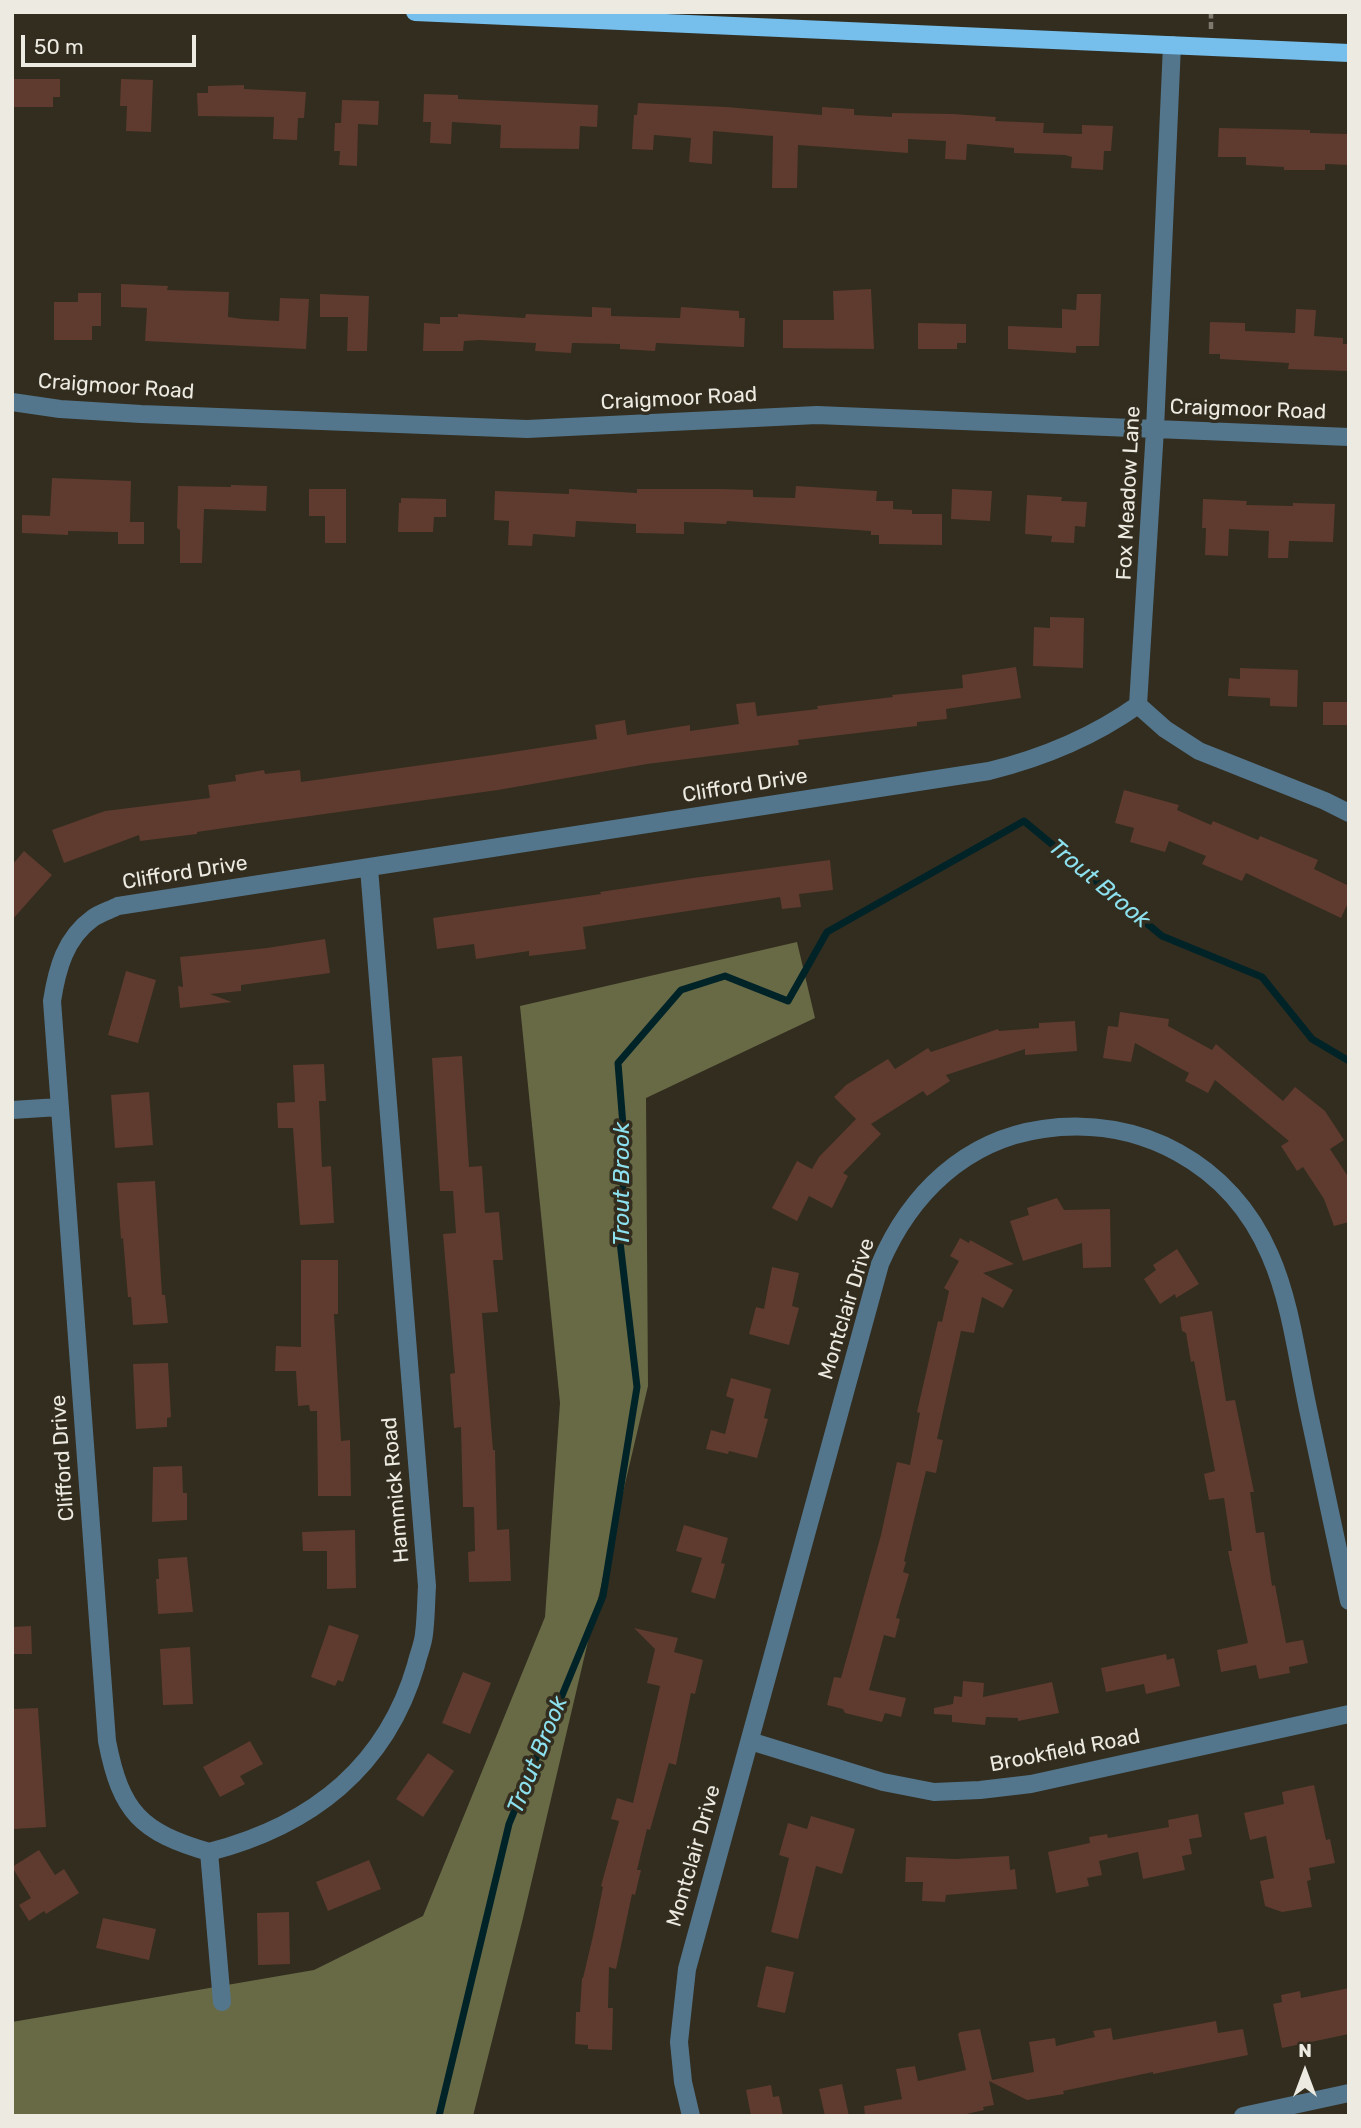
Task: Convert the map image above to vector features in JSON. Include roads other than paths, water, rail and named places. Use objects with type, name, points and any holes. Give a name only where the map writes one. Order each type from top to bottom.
[{"type":"main road","points":[[415,12],[1349,53]]},
{"type":"street","name":"Fox Meadow Lane","points":[[1138,705],[1155,429],[1172,45]]},
{"type":"street","name":"Craigmoor Road","points":[[12,402],[60,409],[141,414],[527,429],[817,415],[1349,437]]},
{"type":"street","points":[[1138,705],[1165,729],[1199,751],[1349,813]]},
{"type":"street","name":"Clifford Drive","points":[[209,1852],[175,1842],[152,1830],[122,1795],[113,1773],[107,1741],[52,1001],[58,967],[71,942],[93,918],[118,906],[989,771],[1027,762],[1058,749],[1114,722],[1138,705]]},
{"type":"street","name":"Hammick Road","points":[[209,1852],[244,1843],[281,1827],[344,1785],[366,1762],[393,1724],[410,1684],[424,1635],[427,1586],[369,868]]},
{"type":"street","points":[[12,1110],[59,1107]]},
{"type":"street","name":"Montclair Drive","points":[[691,2116],[683,2082],[679,2042],[687,1969],[880,1264],[889,1243],[911,1208],[947,1170],[988,1145],[1034,1130],[1105,1128],[1155,1140],[1204,1170],[1219,1183],[1260,1233],[1284,1296],[1349,1601]]},
{"type":"street","name":"Brookfield Road","points":[[750,1741],[883,1782],[934,1792],[980,1790],[1031,1784],[1349,1714]]},
{"type":"street","points":[[209,1852],[222,2002]]},
{"type":"street","points":[[1243,2116],[1349,2093]]},
{"type":"waterway","name":"Trout Brook","points":[[439,2116],[509,1824],[603,1596],[637,1387],[618,1225],[626,1163],[618,1063],[681,990],[725,976],[788,1001],[827,932],[1024,821],[1162,936],[1262,977],[1312,1039],[1349,1061]]}]
